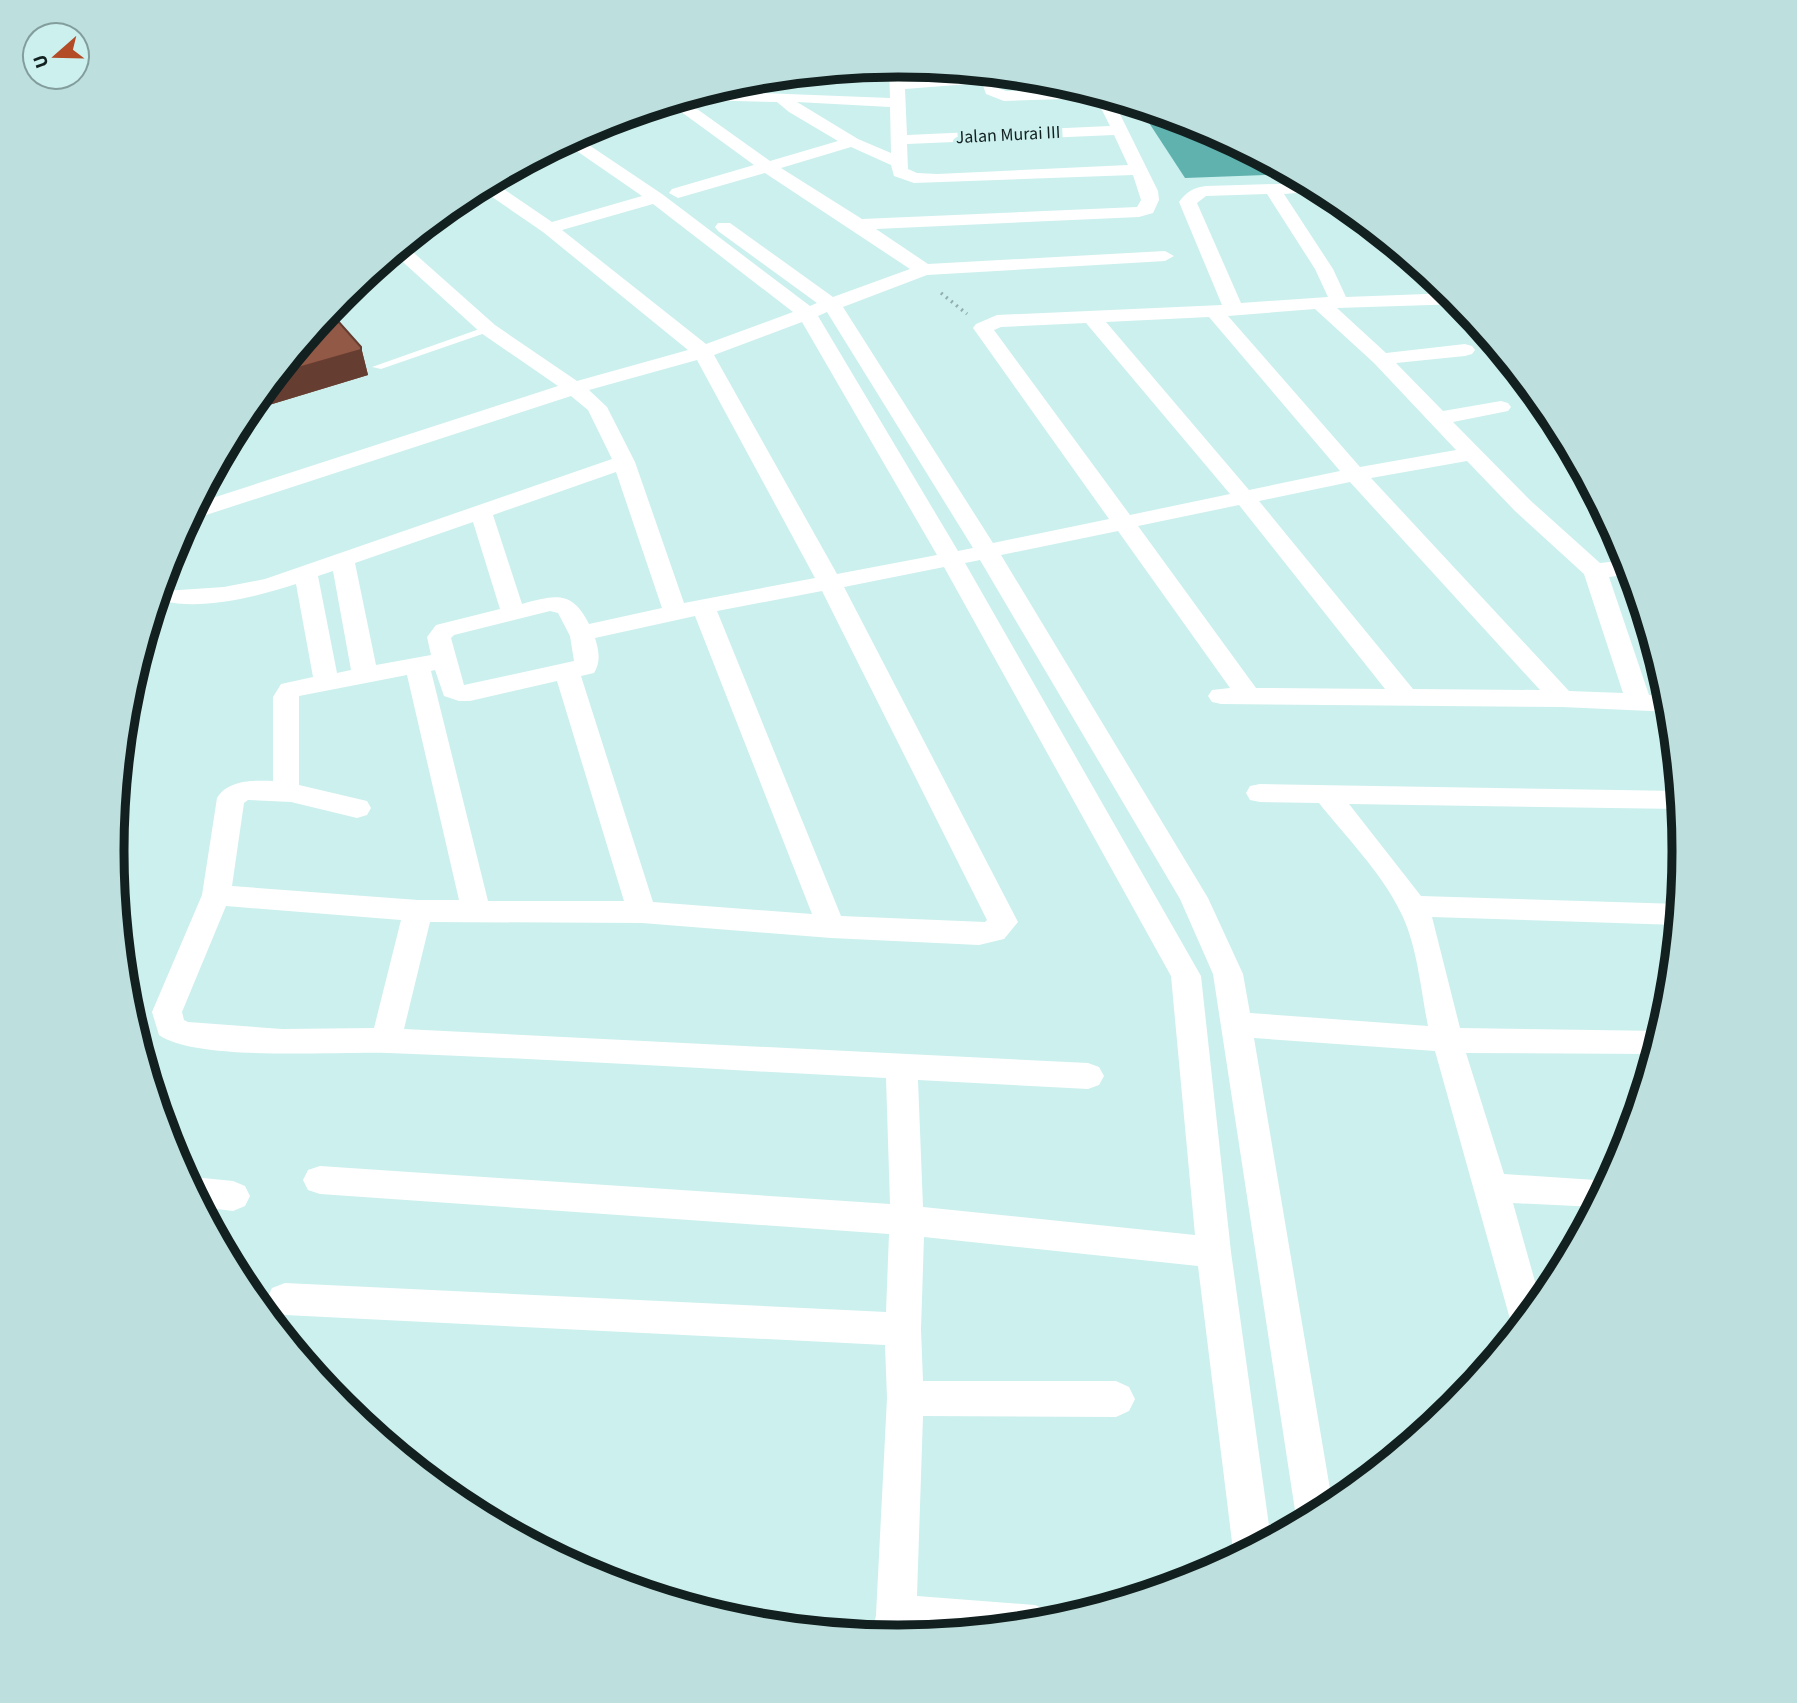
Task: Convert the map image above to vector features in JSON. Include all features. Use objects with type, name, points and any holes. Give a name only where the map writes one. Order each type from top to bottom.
[{"type":"street","points":[[897,77],[897,161],[900,172],[914,178],[1138,170]]},
{"type":"street","points":[[730,96],[898,94],[966,81]]},
{"type":"street","points":[[990,83],[991,91],[1004,96],[1060,94]]},
{"type":"street","points":[[781,97],[795,109],[852,142],[897,161]]},
{"type":"street","points":[[858,223],[1139,212],[1147,209],[1150,200],[1108,106]]},
{"type":"street","points":[[685,107],[766,166],[858,223],[915,273]]},
{"type":"street","name":"Jalan Murai III","points":[[898,140],[1119,130]]},
{"type":"street","points":[[597,138],[609,143],[654,187],[807,313],[951,559],[1186,976],[1214,1252],[1252,1540]]},
{"type":"street","points":[[549,228],[654,187],[766,166],[852,142]]},
{"type":"street","points":[[580,146],[654,187],[832,305],[987,552],[1194,898],[1228,974],[1313,1505]]},
{"type":"street","points":[[1299,189],[1206,191],[1196,193],[1188,202],[1224,310],[1355,474],[1562,699]]},
{"type":"street","points":[[1273,190],[1324,269],[1330,303],[1523,506],[1595,571],[1639,703]]},
{"type":"street","points":[[216,895],[418,911],[642,912],[831,927],[979,934],[994,931],[1003,922],[830,583],[703,352],[549,228],[495,191]]},
{"type":"street","points":[[405,255],[488,329],[597,407],[624,463],[675,612]]},
{"type":"street","points":[[205,508],[574,388],[703,352],[915,273],[1165,256]]},
{"type":"street","points":[[1249,696],[983,328],[997,321],[1437,296]]},
{"type":"street","points":[[1091,316],[1244,497],[1407,699]]},
{"type":"street","points":[[1381,359],[1465,350]]},
{"type":"street","points":[[1439,418],[1501,407]]},
{"type":"street","points":[[581,634],[675,612],[987,552],[1355,474],[1472,454]]},
{"type":"street","points":[[173,596],[224,594],[306,574],[624,463]]},
{"type":"street","points":[[481,513],[513,613]]},
{"type":"street","points":[[344,561],[365,675]]},
{"type":"street","points":[[1595,571],[1619,568]]},
{"type":"street","points":[[306,574],[326,682]]},
{"type":"street","points":[[560,604],[568,609],[581,634],[587,662],[585,667],[567,673],[459,693],[453,690],[443,661],[439,637],[445,630],[513,613],[560,604]]},
{"type":"street","points":[[704,608],[831,927]]},
{"type":"street","points":[[286,790],[286,697],[290,690],[443,661]]},
{"type":"street","points":[[417,665],[476,912]]},
{"type":"street","points":[[567,673],[642,912]]},
{"type":"street","points":[[1222,696],[1562,699],[1659,704]]},
{"type":"street","points":[[357,808],[286,790],[241,792],[231,798],[216,895],[167,1012],[170,1026],[181,1034],[282,1041],[386,1041],[1088,1076]]},
{"type":"street","points":[[1260,793],[1671,800]]},
{"type":"street","points":[[1327,795],[1413,906],[1422,928],[1447,1040],[1525,1307]]},
{"type":"street","points":[[1413,906],[1670,914]]},
{"type":"street","points":[[386,1041],[418,911]]},
{"type":"street","points":[[1186,976],[1228,974]]},
{"type":"street","points":[[1237,1024],[1447,1040],[1649,1042]]},
{"type":"street","points":[[894,1626],[905,1398],[903,1329],[907,1220],[902,1068]]},
{"type":"street","points":[[320,1180],[907,1220],[1214,1252]]},
{"type":"street","points":[[1492,1188],[1594,1193]]},
{"type":"street","points":[[204,1193],[233,1196]]},
{"type":"street","points":[[285,1299],[903,1329]]},
{"type":"street","points":[[905,1398],[1116,1399]]},
{"type":"lane","points":[[377,367],[488,329]]},
{"type":"path","points":[[915,273],[950,298],[983,328]]},
{"type":"shaded area","points":[[1146,118],[1195,136],[1274,175],[1185,178]]},
{"type":"building","points":[[336,319],[361,350],[293,370]]}]
